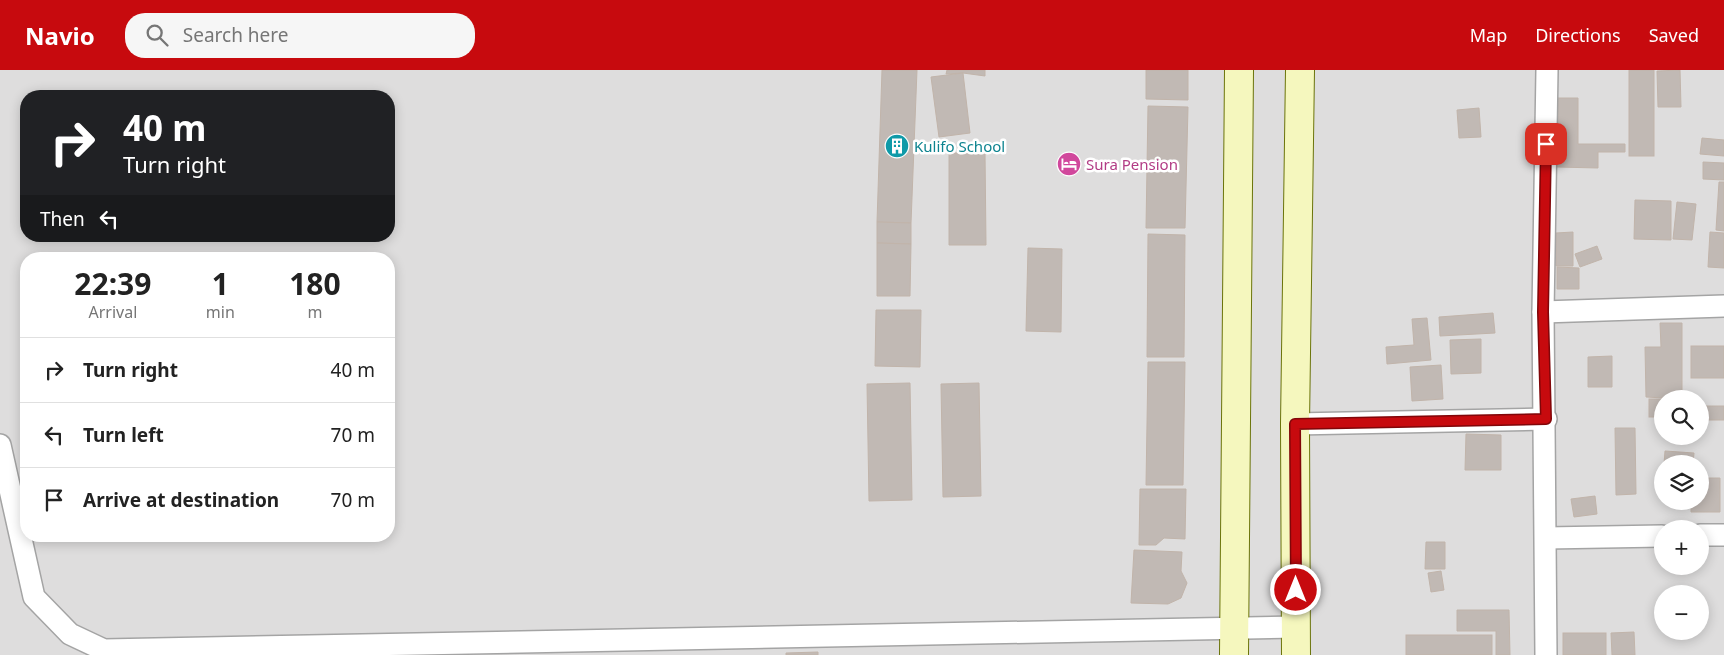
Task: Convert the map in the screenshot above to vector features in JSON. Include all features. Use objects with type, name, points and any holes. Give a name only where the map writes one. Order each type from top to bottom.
[{"type":"main road","points":[[1234,655],[1239,70]]},
{"type":"main road","points":[[1296,655],[1295,424],[1300,70]]},
{"type":"street","points":[[1546,655],[1546,419],[1543,312],[1547,70]]},
{"type":"street","points":[[1543,312],[1724,306]]},
{"type":"street","points":[[1295,424],[1546,419]]},
{"type":"street","points":[[0,446],[20,535]]},
{"type":"street","points":[[1709,536],[1724,535]]},
{"type":"street","points":[[1546,538],[1654,536]]},
{"type":"street","points":[[22,542],[34,597],[70,634],[101,653],[1296,626]]},
{"type":"shaded area","points":[[0,70],[1724,70],[1724,655],[0,655]]},
{"type":"building","name":"Kulifo School","points":[[882,70],[917,70],[911,223],[877,222]]},
{"type":"building","points":[[947,70],[985,70],[985,76],[963,73],[946,74]]},
{"type":"building","points":[[1146,70],[1188,70],[1188,100],[1146,99]]},
{"type":"building","points":[[1629,70],[1654,70],[1654,156],[1629,156]]},
{"type":"building","points":[[1680,70],[1681,107],[1658,107],[1657,71]]},
{"type":"building","points":[[963,73],[970,133],[939,137],[931,77]]},
{"type":"building","points":[[1558,98],[1578,98],[1578,144],[1625,144],[1625,152],[1598,152],[1598,168],[1557,167]]},
{"type":"building","points":[[1148,106],[1188,107],[1185,228],[1146,228]]},
{"type":"building","points":[[1479,108],[1481,137],[1459,138],[1457,110]]},
{"type":"building","points":[[1702,138],[1724,140],[1724,156],[1700,154]]},
{"type":"building","points":[[949,153],[985,153],[986,245],[949,245]]},
{"type":"building","points":[[1703,162],[1724,163],[1724,180],[1703,179]]},
{"type":"building","points":[[1719,182],[1724,182],[1724,231],[1716,230]]},
{"type":"building","points":[[1635,200],[1671,201],[1671,240],[1634,239]]},
{"type":"building","points":[[1677,202],[1696,204],[1692,240],[1673,239]]},
{"type":"building","points":[[877,222],[911,223],[911,244],[877,243]]},
{"type":"building","points":[[1573,232],[1573,266],[1556,266],[1556,233]]},
{"type":"building","points":[[1710,232],[1724,233],[1724,268],[1708,267]]},
{"type":"building","points":[[1148,234],[1185,235],[1184,357],[1147,357]]},
{"type":"building","points":[[877,243],[911,244],[910,296],[877,296]]},
{"type":"building","points":[[1597,246],[1602,259],[1580,267],[1575,254]]},
{"type":"building","points":[[1028,248],[1062,249],[1061,332],[1026,331]]},
{"type":"building","points":[[1557,267],[1579,268],[1579,289],[1557,289]]},
{"type":"building","points":[[876,310],[921,310],[920,367],[875,366]]},
{"type":"building","points":[[1493,313],[1495,333],[1440,336],[1439,317]]},
{"type":"building","points":[[1427,318],[1431,360],[1387,364],[1386,347],[1414,345],[1412,319]]},
{"type":"building","points":[[1660,323],[1682,323],[1682,390],[1654,390],[1654,397],[1646,397],[1645,347],[1661,347]]},
{"type":"building","points":[[1481,339],[1481,373],[1451,374],[1450,340]]},
{"type":"building","points":[[1691,346],[1724,346],[1724,378],[1691,378]]},
{"type":"building","points":[[1612,356],[1612,387],[1588,387],[1588,357]]},
{"type":"building","points":[[1148,362],[1185,362],[1183,485],[1146,485]]},
{"type":"building","points":[[1441,365],[1443,399],[1412,401],[1410,367]]},
{"type":"building","points":[[910,383],[912,500],[869,501],[867,384]]},
{"type":"building","points":[[979,383],[981,496],[943,497],[941,384]]},
{"type":"building","points":[[1649,399],[1654,399],[1654,417],[1649,417]]},
{"type":"building","points":[[1709,406],[1724,406],[1724,420],[1709,420]]},
{"type":"building","points":[[1615,428],[1635,428],[1636,494],[1616,495]]},
{"type":"building","points":[[1466,434],[1501,435],[1501,470],[1465,470]]},
{"type":"building","points":[[1665,451],[1694,453],[1694,455],[1665,455]]},
{"type":"building","points":[[1709,478],[1720,478],[1720,512],[1691,512],[1691,510],[1709,510]]},
{"type":"building","points":[[1140,489],[1186,489],[1185,539],[1164,538],[1156,545],[1139,545]]},
{"type":"building","points":[[1595,496],[1597,514],[1574,517],[1571,499]]},
{"type":"building","points":[[1426,542],[1445,542],[1445,569],[1425,569]]},
{"type":"building","points":[[1134,550],[1182,552],[1181,571],[1187,583],[1181,598],[1168,604],[1131,603]]},
{"type":"building","points":[[1441,571],[1444,590],[1431,592],[1428,573]]},
{"type":"building","points":[[1457,610],[1509,610],[1510,655],[1496,655],[1496,631],[1457,631]]},
{"type":"building","points":[[1634,632],[1635,655],[1612,655],[1611,633]]},
{"type":"building","points":[[1563,633],[1606,633],[1606,655],[1563,655]]},
{"type":"building","points":[[1406,635],[1492,635],[1492,655],[1406,655]]},
{"type":"building","points":[[818,652],[818,655],[786,655],[786,653]]},
{"type":"place","name":"Kulifo School","points":[[897,146]]},
{"type":"place","name":"Sura Pension","points":[[1069,164]]},
{"type":"route","points":[[1296,590],[1295,424],[1546,419],[1543,312],[1546,144]]}]
